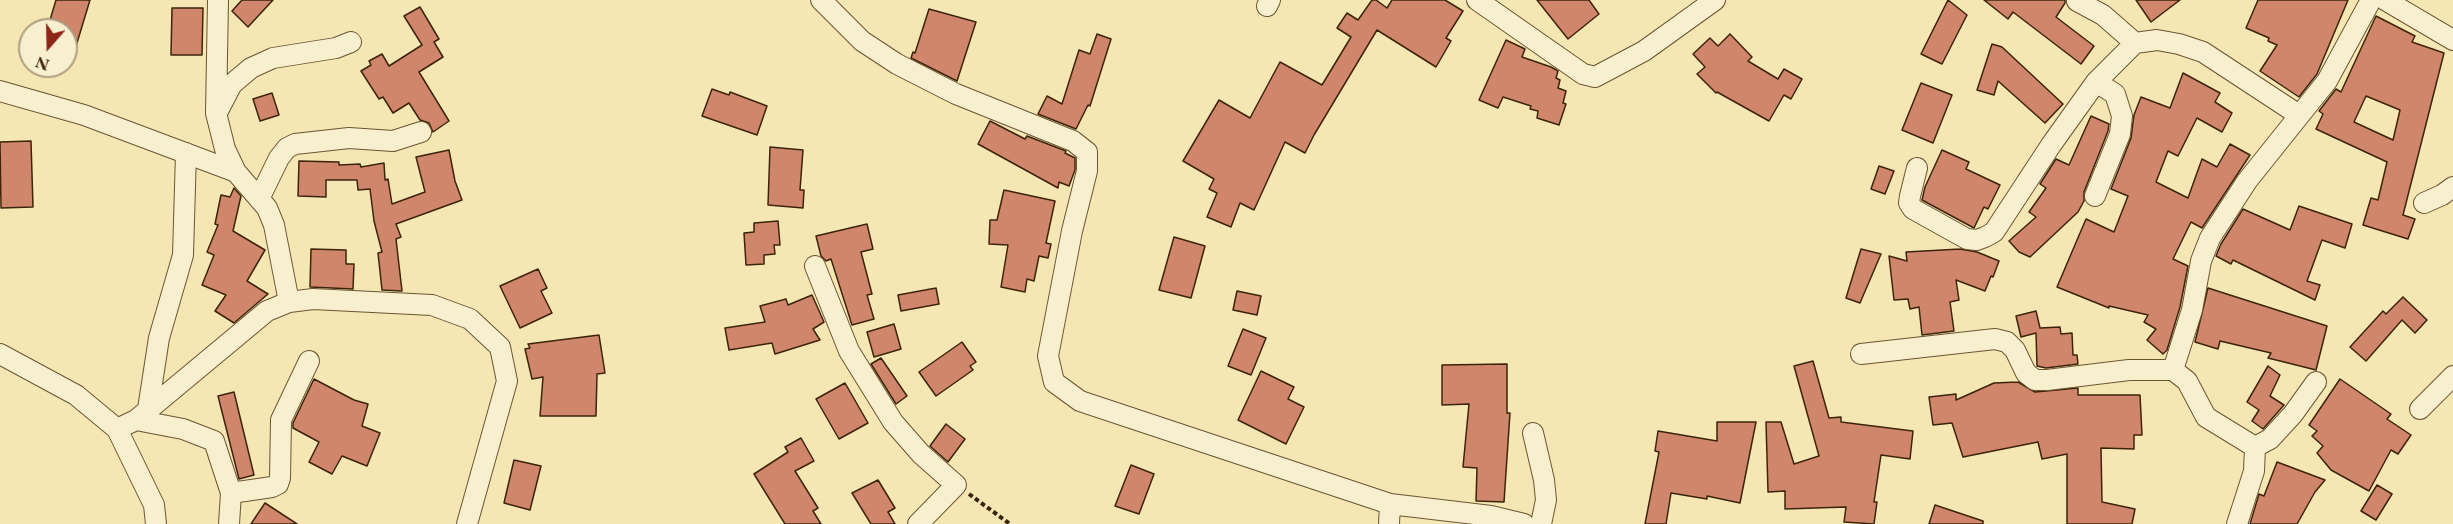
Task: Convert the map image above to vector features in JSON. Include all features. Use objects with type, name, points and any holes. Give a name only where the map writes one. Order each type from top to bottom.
[{"type":"street","points":[[218,0],[216,113],[225,149],[236,172],[267,208],[274,225],[289,302]]},
{"type":"street","points":[[821,0],[862,40],[897,64],[956,94],[1073,141],[1087,152],[1087,171],[1072,231],[1047,356],[1054,382],[1080,401],[1390,504],[1491,516],[1524,524]]},
{"type":"street","points":[[1478,0],[1583,74],[1595,77],[1644,51],[1715,0]]},
{"type":"street","points":[[2173,370],[2192,310],[2204,249],[2222,216],[2247,181],[2327,81],[2371,0]]},
{"type":"street","points":[[2385,0],[2453,40]]},
{"type":"street","points":[[2077,1],[2103,15],[2135,43]]},
{"type":"street","points":[[1917,168],[1909,203],[1912,209],[1967,239],[1977,240],[1994,232],[2096,82],[2135,43],[2157,40],[2203,52],[2299,115]]},
{"type":"street","points":[[216,113],[232,84],[251,68],[273,58],[336,48],[351,42]]},
{"type":"street","points":[[2095,196],[2120,134],[2122,116],[2115,94],[2096,82]]},
{"type":"street","points":[[0,91],[84,115],[236,172]]},
{"type":"street","points":[[259,199],[279,158],[287,148],[296,144],[349,138],[393,141],[421,132]]},
{"type":"street","points":[[142,414],[159,338],[183,255],[186,153]]},
{"type":"street","points":[[2424,203],[2453,187]]},
{"type":"street","points":[[815,266],[849,351],[893,422],[921,454],[957,485],[918,524]]},
{"type":"street","points":[[117,429],[142,414],[267,311],[289,302],[366,300],[432,305],[470,319],[500,347],[507,381],[467,524]]},
{"type":"street","points":[[1861,354],[1995,339],[2007,342],[2015,350],[2026,373],[2035,380],[2047,381],[2129,370],[2173,370],[2187,381],[2206,417],[2255,447]]},
{"type":"street","points":[[0,354],[76,395],[117,429],[154,505],[156,524]]},
{"type":"street","points":[[231,493],[272,487],[278,484],[281,420],[309,361]]},
{"type":"street","points":[[2420,409],[2453,376]]},
{"type":"street","points":[[2255,447],[2270,439],[2278,431],[2316,382]]},
{"type":"street","points":[[142,414],[214,441],[231,493],[229,524]]},
{"type":"street","points":[[1533,433],[1546,500],[1541,524]]},
{"type":"street","points":[[2237,524],[2254,471],[2255,447]]},
{"type":"street","points":[[1389,524],[1390,504]]},
{"type":"path","points":[[957,485],[1010,524]]},
{"type":"building","points":[[56,0],[90,0],[78,40],[78,18],[51,18]]},
{"type":"building","points":[[242,0],[273,0],[248,27],[232,11]]},
{"type":"building","points":[[1372,0],[1376,0],[1387,8],[1392,0],[1445,0],[1463,11],[1446,38],[1451,41],[1436,67],[1377,30],[1305,153],[1285,142],[1254,210],[1240,203],[1231,227],[1207,217],[1217,193],[1209,189],[1214,179],[1183,161],[1219,100],[1250,118],[1280,62],[1322,85],[1351,37],[1337,28],[1347,13],[1358,20]]},
{"type":"building","points":[[1537,0],[1589,0],[1599,14],[1568,39]]},
{"type":"building","points":[[1948,0],[1967,15],[1942,64],[1921,54]]},
{"type":"building","points":[[1984,0],[2065,0],[2056,17],[2094,46],[2081,64],[2013,12],[2008,19]]},
{"type":"building","points":[[2136,0],[2180,0],[2151,22]]},
{"type":"building","points":[[2258,0],[2348,0],[2317,74],[2299,97],[2260,71],[2277,45],[2268,41],[2269,38],[2246,28]]},
{"type":"building","points":[[420,7],[439,39],[434,42],[443,57],[419,72],[449,121],[433,132],[429,123],[420,120],[409,103],[393,113],[383,97],[379,99],[361,71],[371,65],[369,61],[382,54],[389,66],[422,45],[404,16]]},
{"type":"building","points":[[172,8],[203,8],[202,55],[171,55]]},
{"type":"building","points":[[929,9],[976,22],[957,81],[911,58],[913,52],[915,53]]},
{"type":"building","points":[[2376,16],[2415,36],[2412,42],[2444,53],[2403,215],[2415,219],[2408,239],[2363,225],[2371,198],[2378,200],[2387,162],[2316,129],[2323,114],[2319,111],[2336,89],[2341,92]],"holes":[[[2366,96],[2400,110],[2393,140],[2354,122]]]},
{"type":"building","points":[[1097,34],[1111,39],[1090,106],[1088,105],[1076,129],[1038,114],[1047,96],[1062,104],[1079,50],[1090,54]]},
{"type":"building","points":[[1730,34],[1752,57],[1748,61],[1778,79],[1784,69],[1802,79],[1791,99],[1784,95],[1769,121],[1716,93],[1697,74],[1705,67],[1693,54],[1710,38],[1718,46]]},
{"type":"building","points":[[1506,40],[1525,49],[1522,57],[1558,71],[1556,78],[1560,80],[1558,88],[1566,91],[1563,103],[1566,104],[1559,125],[1537,118],[1538,111],[1530,109],[1531,106],[1503,97],[1498,108],[1479,100]]},
{"type":"building","points":[[1992,44],[2002,47],[2063,104],[2045,123],[1998,81],[1994,95],[1977,90]]},
{"type":"building","points":[[2183,73],[2220,93],[2215,102],[2232,113],[2222,132],[2197,118],[2178,156],[2168,151],[2156,182],[2188,198],[2202,159],[2217,167],[2230,144],[2250,155],[2202,228],[2191,222],[2173,259],[2188,266],[2180,307],[2167,350],[2163,354],[2147,340],[2156,329],[2144,322],[2148,315],[2109,306],[2109,308],[2057,287],[2086,219],[2114,232],[2128,196],[2111,189],[2131,138],[2134,115],[2141,97],[2170,108]]},
{"type":"building","points":[[1921,83],[1952,95],[1933,143],[1902,130]]},
{"type":"building","points":[[712,89],[729,95],[730,92],[767,106],[757,135],[702,116]]},
{"type":"building","points":[[272,93],[279,115],[260,121],[253,99]]},
{"type":"building","points":[[2091,116],[2109,124],[2084,192],[2084,201],[2078,212],[2030,257],[2019,252],[2009,241],[2036,217],[2029,212],[2046,188],[2040,184],[2056,159],[2069,165]]},
{"type":"building","points":[[990,121],[1025,139],[1027,136],[1066,151],[1065,153],[1075,158],[1075,170],[1069,186],[1059,182],[1058,188],[978,144]]},
{"type":"building","points":[[31,141],[33,207],[1,208],[0,142]]},
{"type":"building","points":[[770,147],[803,150],[800,190],[804,190],[803,208],[768,205]]},
{"type":"building","points":[[449,150],[455,181],[462,200],[396,224],[401,237],[396,239],[402,291],[382,290],[378,253],[382,252],[374,221],[370,189],[358,190],[357,180],[326,180],[326,197],[298,196],[299,161],[339,162],[339,165],[360,164],[361,167],[384,163],[385,180],[388,179],[392,204],[425,192],[416,157]]},
{"type":"building","points":[[1942,150],[1969,162],[1966,169],[2000,185],[1988,209],[1984,207],[1974,228],[1922,200],[1925,187]]},
{"type":"building","points":[[1879,166],[1894,171],[1885,194],[1871,189]]},
{"type":"building","points":[[234,188],[241,196],[233,231],[265,250],[247,281],[268,294],[234,323],[215,311],[226,295],[202,285],[214,255],[207,252],[218,225],[215,224],[221,195],[230,197]]},
{"type":"building","points":[[1004,190],[1055,201],[1046,243],[1051,244],[1048,258],[1039,256],[1034,281],[1027,279],[1025,292],[1001,287],[1008,245],[989,244],[990,220],[997,220]]},
{"type":"building","points":[[2299,206],[2352,224],[2345,248],[2322,240],[2307,281],[2320,285],[2315,300],[2233,260],[2231,264],[2216,256],[2243,209],[2290,230]]},
{"type":"building","points":[[778,221],[780,245],[774,245],[775,254],[764,255],[764,264],[746,265],[744,233],[754,232],[754,223]]},
{"type":"building","points":[[867,224],[873,249],[861,252],[872,294],[867,295],[874,319],[852,325],[831,259],[826,261],[821,256],[816,236]]},
{"type":"building","points":[[1174,237],[1205,246],[1191,298],[1159,290]]},
{"type":"building","points":[[311,249],[346,250],[346,264],[354,264],[353,289],[310,287]]},
{"type":"building","points":[[1861,249],[1881,254],[1860,303],[1846,298]]},
{"type":"building","points":[[1960,249],[1977,252],[1999,261],[1993,277],[1991,276],[1985,291],[1956,280],[1959,300],[1950,302],[1954,331],[1922,335],[1919,307],[1910,309],[1908,299],[1894,300],[1889,256],[1907,261],[1906,252]]},
{"type":"building","points":[[538,269],[547,288],[541,291],[552,313],[520,328],[500,286]]},
{"type":"building","points":[[936,288],[939,304],[901,311],[898,295]]},
{"type":"building","points":[[2208,288],[2327,326],[2316,370],[2268,358],[2271,353],[2220,341],[2218,349],[2195,342]]},
{"type":"building","points":[[1237,291],[1261,296],[1257,315],[1233,310]]},
{"type":"building","points":[[812,295],[824,322],[813,329],[820,340],[775,354],[772,343],[729,350],[725,328],[765,322],[760,306],[786,299],[788,305]]},
{"type":"building","points":[[2403,297],[2427,320],[2415,333],[2402,320],[2366,361],[2350,347],[2383,311],[2386,314]]},
{"type":"building","points":[[2036,311],[2040,328],[2060,327],[2061,334],[2072,333],[2073,355],[2077,355],[2078,364],[2046,368],[2037,366],[2036,333],[2021,337],[2016,316]]},
{"type":"building","points":[[894,324],[901,349],[874,357],[867,332]]},
{"type":"building","points":[[1243,329],[1266,338],[1251,375],[1228,366]]},
{"type":"building","points":[[599,335],[605,373],[597,374],[596,416],[540,416],[543,377],[532,379],[525,349],[530,348],[528,344]]},
{"type":"building","points":[[962,342],[976,362],[970,366],[973,370],[936,396],[919,372]]},
{"type":"building","points":[[881,358],[907,396],[896,404],[871,364]]},
{"type":"building","points":[[1813,361],[1829,418],[1841,417],[1841,422],[1913,431],[1910,459],[1881,455],[1874,502],[1877,502],[1874,524],[1844,522],[1846,507],[1785,509],[1785,491],[1768,492],[1766,422],[1781,422],[1794,464],[1819,456],[1794,366]]},
{"type":"building","points":[[1507,364],[1507,413],[1510,413],[1504,502],[1476,501],[1477,468],[1463,467],[1469,404],[1442,405],[1442,365]]},
{"type":"building","points":[[2268,366],[2280,375],[2270,396],[2284,405],[2263,429],[2252,421],[2259,410],[2247,402]]},
{"type":"building","points":[[1261,371],[1294,387],[1288,399],[1304,407],[1286,444],[1238,420]]},
{"type":"building","points":[[314,379],[354,400],[368,404],[362,426],[380,433],[367,466],[342,456],[332,474],[309,462],[319,442],[293,428],[293,423]]},
{"type":"building","points":[[2340,379],[2391,414],[2387,419],[2411,435],[2398,454],[2391,450],[2369,491],[2331,470],[2317,453],[2323,446],[2312,436],[2317,431],[2309,425]]},
{"type":"building","points":[[2018,382],[2035,392],[2078,388],[2078,395],[2140,395],[2142,435],[2134,435],[2134,449],[2101,448],[2102,502],[2135,509],[2132,524],[2067,524],[2067,454],[2042,459],[2038,442],[1963,457],[1952,423],[1933,425],[1929,397],[1956,394],[1956,400],[1994,383]]},
{"type":"building","points":[[845,383],[868,423],[839,439],[816,399]]},
{"type":"building","points":[[234,392],[254,475],[239,479],[218,396]]},
{"type":"building","points":[[1717,422],[1756,422],[1740,503],[1707,496],[1707,499],[1671,493],[1666,524],[1645,524],[1659,452],[1655,451],[1658,431],[1717,441]]},
{"type":"building","points":[[946,424],[965,439],[948,462],[930,446]]},
{"type":"building","points":[[801,438],[814,461],[795,471],[818,508],[813,511],[821,524],[785,524],[754,474],[788,452],[785,447]]},
{"type":"building","points":[[514,460],[541,466],[530,510],[504,503]]},
{"type":"building","points":[[2277,462],[2325,480],[2315,492],[2297,524],[2250,524],[2259,494],[2264,496]]},
{"type":"building","points":[[1131,465],[1154,474],[1139,514],[1115,506]]},
{"type":"building","points":[[878,480],[895,508],[888,512],[895,524],[871,524],[852,493]]},
{"type":"building","points":[[2377,485],[2392,494],[2376,520],[2361,511]]},
{"type":"building","points":[[265,503],[297,524],[251,524]]},
{"type":"building","points":[[1935,505],[1983,521],[1983,524],[1929,524]]}]
